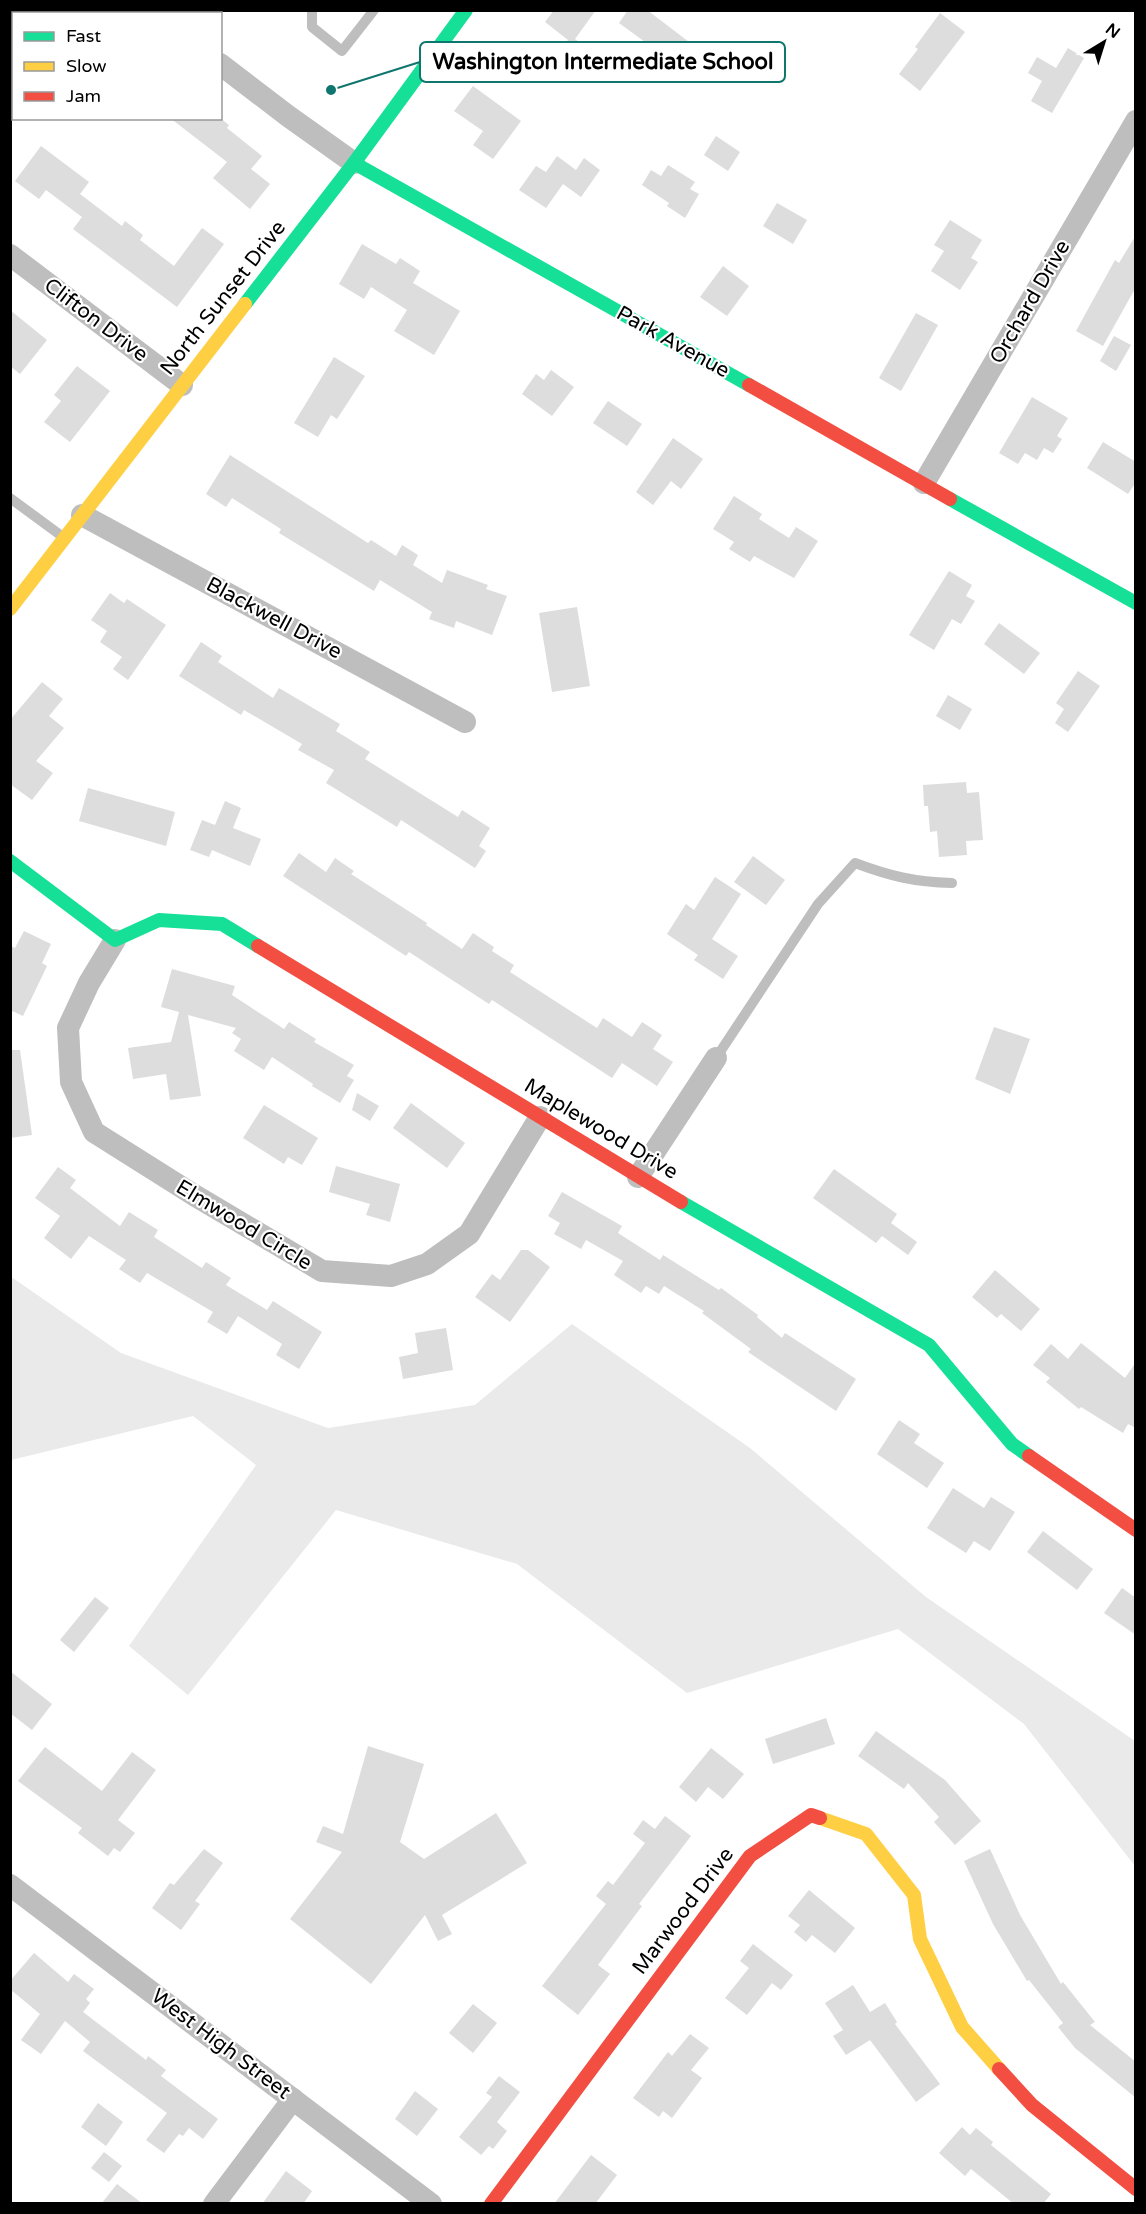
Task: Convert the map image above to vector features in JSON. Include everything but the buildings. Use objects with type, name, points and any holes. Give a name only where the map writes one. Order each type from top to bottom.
[{"type":"street","name":"North Sunset Drive","points":[[10,609],[354,163],[466,10]]},
{"type":"street","name":"Park Avenue","points":[[222,66],[354,163],[1136,603]]},
{"type":"street","name":"Orchard Drive","points":[[924,483],[1136,121]]},
{"type":"street","name":"Clifton Drive","points":[[10,255],[182,385]]},
{"type":"street","name":"Blackwell Drive","points":[[82,515],[465,722]]},
{"type":"street","points":[[10,861],[115,940]]},
{"type":"street","name":"Maplewood Drive","points":[[115,940],[159,920],[222,924],[638,1177],[929,1346],[1012,1444],[1136,1530]]},
{"type":"street","name":"Elmwood Circle","points":[[115,940],[88,983],[68,1028],[70,1082],[94,1132],[321,1271],[391,1276],[428,1264],[469,1234],[540,1117]]},
{"type":"street","points":[[638,1177],[716,1058]]},
{"type":"street","name":"Marwood Drive","points":[[490,2204],[750,1856],[811,1815],[866,1834],[914,1895],[920,1939],[962,2027],[1032,2105],[1136,2189]]},
{"type":"street","name":"West High Street","points":[[12,1889],[431,2204]]},
{"type":"street","points":[[214,2204],[293,2099]]},
{"type":"lane","points":[[312,10],[312,27],[342,51],[374,10]]},
{"type":"lane","points":[[10,498],[64,538]]},
{"type":"lane","points":[[716,1058],[818,904],[855,863],[889,876],[924,882],[952,883]]},
{"type":"shaded area","points":[[10,1276],[121,1353],[328,1428],[475,1405],[572,1324],[750,1448],[926,1597],[1135,1741],[1135,1866],[1024,1724],[898,1629],[687,1693],[517,1564],[336,1510],[188,1695],[129,1646],[256,1465],[193,1416],[11,1460]]},
{"type":"traffic: fast","points":[[245,304],[354,163],[466,10]]},
{"type":"traffic: fast","points":[[354,163],[749,385]]},
{"type":"traffic: fast","points":[[950,499],[1136,603]]},
{"type":"traffic: fast","points":[[10,861],[115,940],[159,920],[222,924],[258,946]]},
{"type":"traffic: fast","points":[[681,1202],[929,1345],[1012,1444],[1029,1456]]},
{"type":"traffic: slow","points":[[10,609],[245,304]]},
{"type":"traffic: slow","points":[[820,1818],[866,1834],[914,1895],[920,1939],[962,2027],[999,2069]]},
{"type":"traffic: jam","points":[[749,385],[950,499]]},
{"type":"traffic: jam","points":[[258,946],[681,1202]]},
{"type":"traffic: jam","points":[[1029,1456],[1136,1530]]},
{"type":"traffic: jam","points":[[491,2204],[750,1856],[811,1815],[820,1818]]},
{"type":"traffic: jam","points":[[999,2069],[1032,2105],[1136,2189]]},
{"type":"place","name":"Washington Intermediate School","points":[[331,90]]}]
